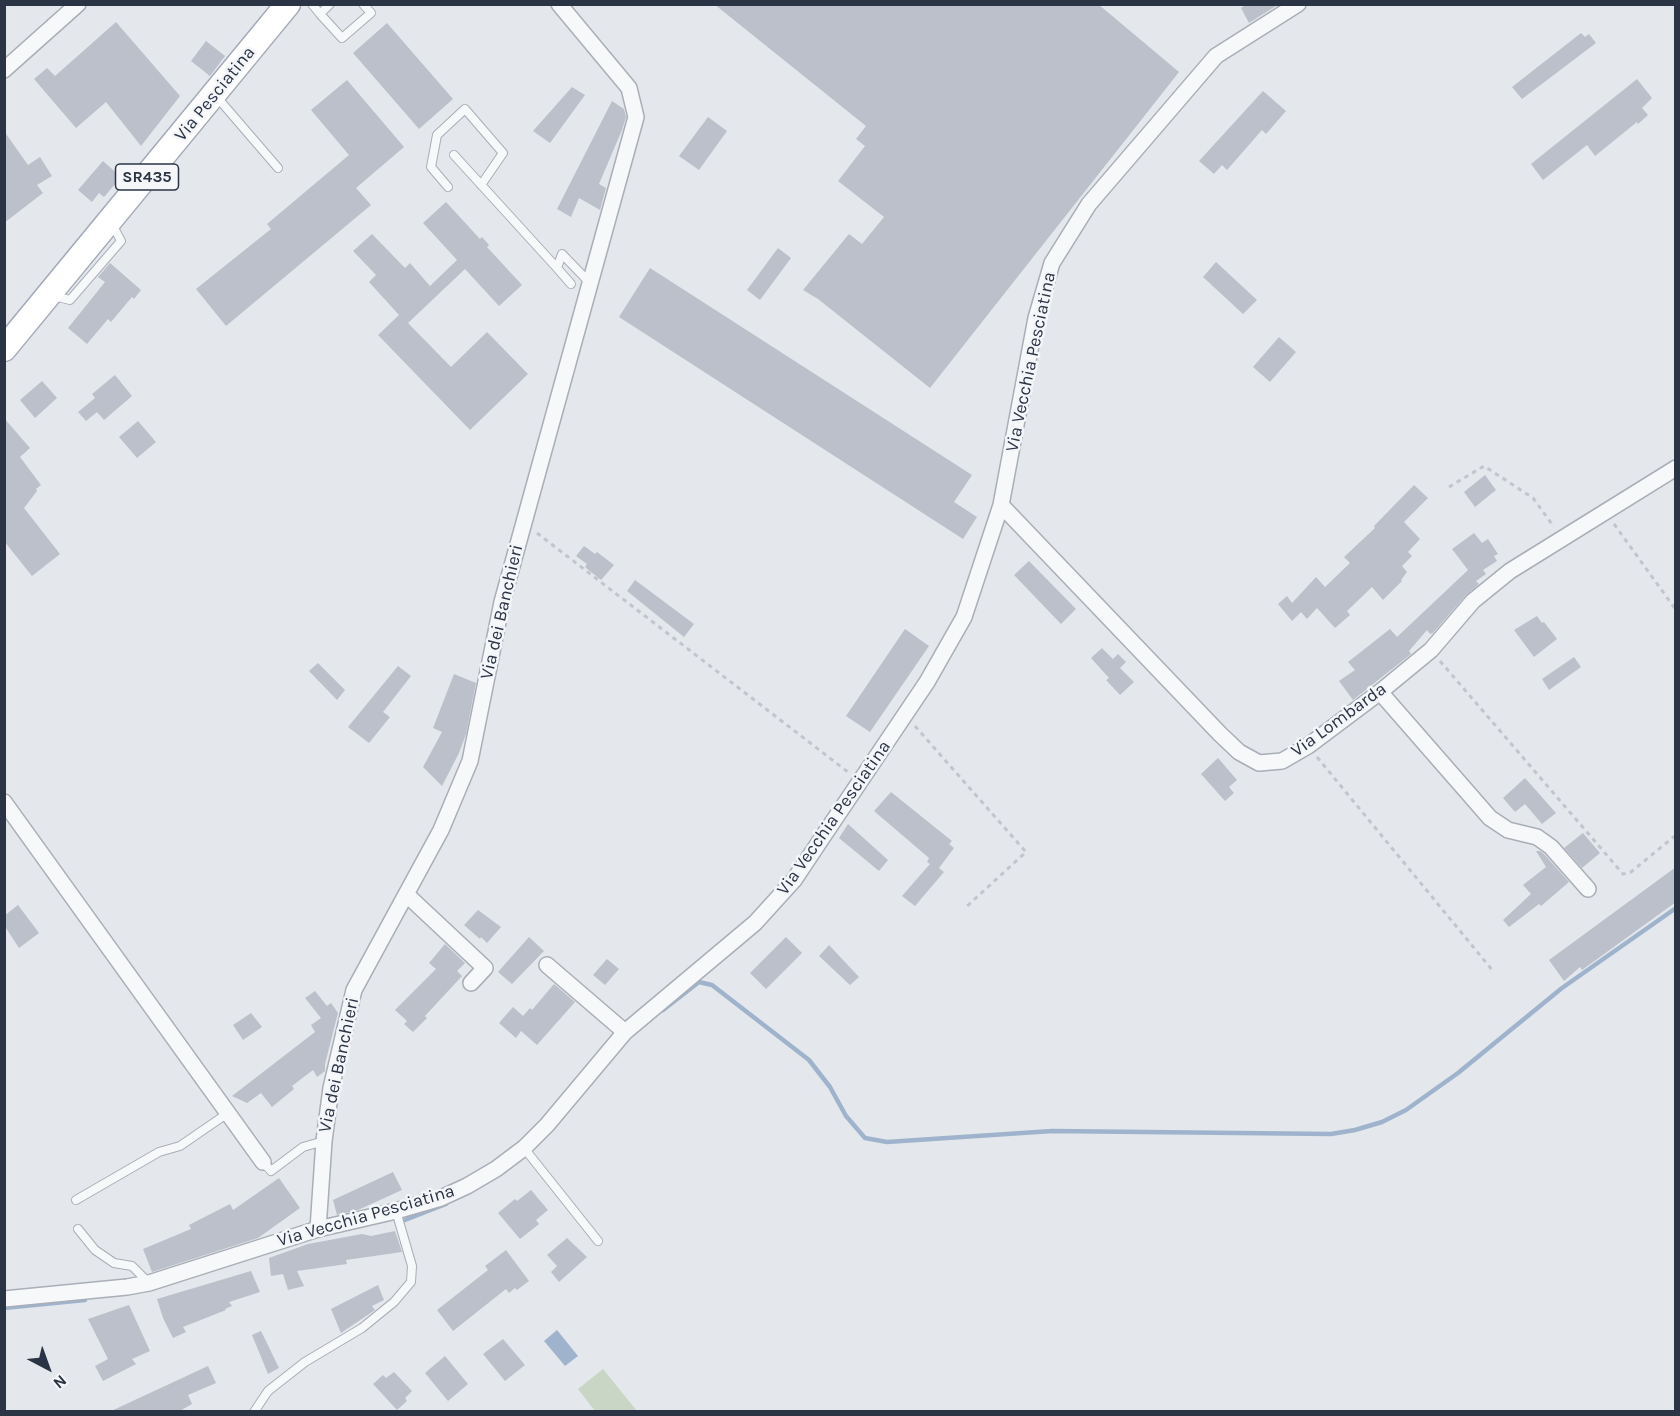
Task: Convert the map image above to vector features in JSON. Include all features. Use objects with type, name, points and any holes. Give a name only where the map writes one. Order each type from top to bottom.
[{"type":"main road","name":"Via Pesciatina","points":[[4,349],[111,222],[288,4]]},
{"type":"street","points":[[4,70],[78,4]]},
{"type":"street","name":"Via dei Banchieri","points":[[318,1229],[324,1141],[331,1088],[354,990],[441,830],[470,761],[502,602],[636,117],[629,88],[559,4]]},
{"type":"street","name":"Via Vecchia Pesciatina","points":[[4,1299],[149,1283],[318,1229],[441,1198],[467,1186],[527,1151],[625,1032],[755,923],[794,880],[927,682],[964,617],[1001,505],[1036,318],[1052,263],[1089,204],[1215,56],[1298,4]]},
{"type":"street","name":"Via Lombarda","points":[[1001,505],[1239,752],[1259,763],[1282,761],[1308,746],[1431,650],[1473,601],[1510,571],[1676,468]]},
{"type":"street","points":[[1380,692],[1490,818],[1508,830],[1537,837],[1551,847],[1588,889]]},
{"type":"street","points":[[4,802],[263,1162]]},
{"type":"street","points":[[407,895],[485,968],[471,983]]},
{"type":"street","points":[[547,965],[625,1032]]},
{"type":"lane","points":[[312,4],[342,38],[371,13],[363,4]]},
{"type":"lane","points":[[320,14],[330,4]]},
{"type":"lane","points":[[215,95],[278,168]]},
{"type":"lane","points":[[448,187],[431,167],[437,135],[465,110],[504,153],[481,185]]},
{"type":"lane","points":[[454,155],[571,284]]},
{"type":"lane","points":[[556,268],[562,254],[590,283]]},
{"type":"lane","points":[[76,1200],[159,1152],[180,1146],[228,1113]]},
{"type":"lane","points":[[263,1162],[271,1171],[303,1148],[324,1141]]},
{"type":"lane","points":[[527,1151],[598,1241]]},
{"type":"lane","points":[[254,1412],[268,1391],[305,1362],[362,1328],[394,1302],[411,1281],[412,1266],[396,1211]]},
{"type":"lane","points":[[78,1229],[95,1250],[114,1263],[132,1266],[149,1283]]},
{"type":"path","points":[[1449,487],[1484,465],[1533,498],[1563,539]]},
{"type":"path","points":[[1605,513],[1676,610]]},
{"type":"path","points":[[524,523],[591,572],[861,781]]},
{"type":"path","points":[[1431,650],[1623,874],[1631,872],[1676,835]]},
{"type":"path","points":[[905,715],[1026,852],[965,908]]},
{"type":"path","points":[[1308,746],[1492,972]]},
{"type":"green space","points":[[603,1369],[637,1411],[595,1411],[578,1389]]},
{"type":"water","points":[[557,1330],[578,1356],[565,1366],[544,1341]]},
{"type":"building","points":[[714,4],[1098,4],[1179,72],[930,388],[818,299],[803,290],[849,234],[862,244],[884,217],[838,181],[865,146],[856,139],[866,126]]},
{"type":"building","points":[[1247,4],[1279,4],[1249,23],[1241,8]]},
{"type":"building","points":[[116,22],[180,96],[141,146],[106,102],[76,128],[34,79],[47,68],[55,76]]},
{"type":"building","points":[[387,23],[453,99],[419,129],[353,53]]},
{"type":"building","points":[[1581,33],[1585,37],[1589,34],[1596,43],[1522,99],[1512,87]]},
{"type":"building","points":[[206,41],[225,56],[210,76],[191,61]]},
{"type":"building","points":[[1637,79],[1652,98],[1642,108],[1648,115],[1595,156],[1587,145],[1543,180],[1531,164]]},
{"type":"building","points":[[347,80],[404,147],[356,188],[371,205],[226,326],[196,289],[271,229],[267,224],[349,155],[311,110]]},
{"type":"building","points":[[572,87],[585,95],[550,143],[533,131]]},
{"type":"building","points":[[1263,91],[1286,111],[1266,134],[1262,130],[1227,170],[1222,165],[1214,174],[1199,161]]},
{"type":"building","points":[[612,101],[624,109],[626,117],[599,184],[606,188],[600,210],[579,198],[571,217],[557,209]]},
{"type":"building","points":[[708,117],[727,131],[699,170],[679,156]]},
{"type":"building","points":[[4,131],[28,165],[40,157],[52,176],[37,185],[43,193],[4,223]]},
{"type":"building","points":[[103,161],[121,177],[104,197],[99,193],[92,202],[78,190]]},
{"type":"building","points":[[446,202],[480,239],[482,237],[489,245],[487,247],[522,285],[499,306],[465,269],[408,323],[451,367],[487,332],[528,374],[470,430],[378,335],[399,315],[369,282],[376,275],[353,251],[372,234],[405,268],[410,263],[430,286],[457,260],[423,223]]},
{"type":"building","points":[[778,248],[791,258],[760,300],[747,290]]},
{"type":"building","points":[[1216,262],[1257,300],[1243,314],[1203,277]]},
{"type":"building","points":[[110,263],[141,290],[111,322],[108,319],[87,344],[68,328],[105,282],[98,277]]},
{"type":"building","points":[[650,268],[972,475],[954,502],[977,517],[963,539],[619,317]]},
{"type":"building","points":[[1279,337],[1296,352],[1270,382],[1253,367]]},
{"type":"building","points":[[115,375],[132,396],[104,420],[97,412],[86,421],[78,412],[95,398],[92,394]]},
{"type":"building","points":[[42,381],[57,398],[35,418],[20,400]]},
{"type":"building","points":[[4,418],[30,448],[20,457],[41,485],[24,508],[60,554],[32,576],[4,541]]},
{"type":"building","points":[[138,421],[156,442],[137,458],[119,437]]},
{"type":"building","points":[[1485,475],[1496,490],[1475,507],[1464,492]]},
{"type":"building","points":[[1414,485],[1428,498],[1404,522],[1420,539],[1408,552],[1412,556],[1402,566],[1407,572],[1402,581],[1383,600],[1372,587],[1347,611],[1350,615],[1335,628],[1317,608],[1307,619],[1301,612],[1292,621],[1278,604],[1287,596],[1292,603],[1316,577],[1325,587],[1350,563],[1344,557],[1375,528],[1374,526]]},
{"type":"building","points":[[1474,533],[1482,543],[1488,539],[1498,554],[1494,556],[1497,561],[1483,570],[1486,574],[1476,581],[1479,584],[1466,595],[1433,633],[1430,634],[1427,630],[1409,651],[1411,654],[1353,700],[1339,681],[1355,670],[1348,662],[1390,629],[1397,637],[1468,570],[1452,549]]},
{"type":"building","points":[[584,546],[595,554],[597,552],[614,565],[601,580],[585,567],[587,564],[576,556]]},
{"type":"building","points":[[1029,561],[1076,609],[1061,624],[1014,575]]},
{"type":"building","points":[[635,580],[694,624],[684,637],[627,591]]},
{"type":"building","points":[[1537,616],[1557,639],[1534,657],[1514,630]]},
{"type":"building","points":[[905,629],[929,646],[870,732],[846,716]]},
{"type":"building","points":[[1102,648],[1113,659],[1118,654],[1126,662],[1120,668],[1134,682],[1120,695],[1106,680],[1109,678],[1091,658]]},
{"type":"building","points":[[1574,657],[1581,667],[1549,690],[1542,679]]},
{"type":"building","points":[[318,663],[345,690],[337,700],[309,671]]},
{"type":"building","points":[[398,666],[411,676],[383,712],[390,717],[369,743],[348,727]]},
{"type":"building","points":[[454,674],[476,683],[466,734],[442,786],[423,767],[442,732],[433,728]]},
{"type":"building","points":[[1218,758],[1237,780],[1229,787],[1234,793],[1225,801],[1201,774]]},
{"type":"building","points":[[1525,778],[1556,813],[1542,824],[1525,804],[1515,812],[1503,798]]},
{"type":"building","points":[[891,792],[952,841],[949,844],[954,848],[939,868],[944,872],[915,906],[902,896],[930,864],[927,862],[929,858],[874,811]]},
{"type":"building","points":[[848,824],[888,860],[879,871],[839,838]]},
{"type":"building","points":[[1583,833],[1600,853],[1582,868],[1564,848]]},
{"type":"building","points":[[1536,851],[1544,854],[1569,882],[1541,906],[1539,904],[1509,927],[1503,920],[1531,894],[1523,885],[1546,867]]},
{"type":"building","points":[[1676,867],[1676,902],[1582,970],[1580,967],[1564,981],[1549,960]]},
{"type":"building","points":[[18,905],[39,933],[19,948],[4,925],[4,916]]},
{"type":"building","points":[[478,910],[501,927],[487,943],[464,925]]},
{"type":"building","points":[[529,937],[544,951],[512,984],[498,972]]},
{"type":"building","points":[[786,937],[802,953],[766,989],[750,973]]},
{"type":"building","points":[[445,944],[465,963],[457,971],[462,976],[413,1032],[404,1024],[407,1021],[395,1010],[436,969],[429,963]]},
{"type":"building","points":[[829,945],[859,977],[850,985],[819,956]]},
{"type":"building","points":[[607,959],[619,969],[605,985],[593,975]]},
{"type":"building","points":[[554,984],[575,1002],[537,1045],[521,1031],[516,1038],[499,1023],[513,1007],[523,1016],[530,1008],[532,1010]]},
{"type":"building","points":[[315,991],[327,1006],[331,1003],[338,1013],[325,1071],[317,1077],[313,1070],[292,1086],[294,1089],[272,1107],[261,1093],[247,1103],[232,1096],[315,1032],[311,1025],[321,1018],[305,998]]},
{"type":"building","points":[[251,1013],[262,1027],[243,1040],[233,1025]]},
{"type":"building","points":[[393,1172],[402,1190],[358,1210],[337,1215],[333,1200]]},
{"type":"building","points":[[279,1178],[300,1208],[258,1238],[152,1272],[143,1249],[191,1229],[189,1225],[230,1204],[233,1210]]},
{"type":"building","points":[[531,1190],[548,1210],[536,1220],[539,1224],[520,1239],[498,1213]]},
{"type":"building","points":[[395,1231],[402,1252],[346,1260],[347,1264],[297,1271],[304,1286],[288,1290],[283,1274],[271,1276],[269,1258],[308,1244],[362,1234],[371,1236]]},
{"type":"building","points":[[567,1238],[587,1257],[559,1282],[551,1272],[557,1266],[547,1255]]},
{"type":"building","points":[[506,1250],[529,1281],[509,1293],[506,1289],[453,1331],[437,1310],[488,1270],[485,1266]]},
{"type":"building","points":[[251,1271],[260,1292],[229,1302],[232,1306],[226,1310],[183,1327],[186,1332],[173,1338],[157,1299]]},
{"type":"building","points":[[378,1285],[384,1300],[372,1306],[375,1310],[341,1333],[331,1309]]},
{"type":"building","points":[[129,1305],[150,1351],[132,1359],[136,1364],[103,1381],[95,1366],[108,1359],[88,1319]]},
{"type":"building","points":[[261,1331],[279,1368],[268,1374],[252,1335]]},
{"type":"building","points":[[503,1339],[525,1365],[505,1381],[483,1354]]},
{"type":"building","points":[[445,1356],[468,1384],[448,1401],[425,1373]]},
{"type":"building","points":[[208,1366],[216,1383],[188,1395],[192,1404],[178,1412],[109,1412]]},
{"type":"building","points":[[394,1372],[412,1391],[405,1398],[407,1401],[397,1410],[373,1384],[383,1375],[386,1378]]},
{"type":"waterway","points":[[663,1010],[699,982],[712,985],[809,1060],[830,1087],[846,1116],[865,1138],[887,1142],[1052,1131],[1331,1134],[1382,1122],[1406,1110],[1458,1073],[1562,988],[1676,908]]},
{"type":"waterway","points":[[405,1220],[446,1204]]},
{"type":"waterway","points":[[4,1308],[85,1300]]}]
